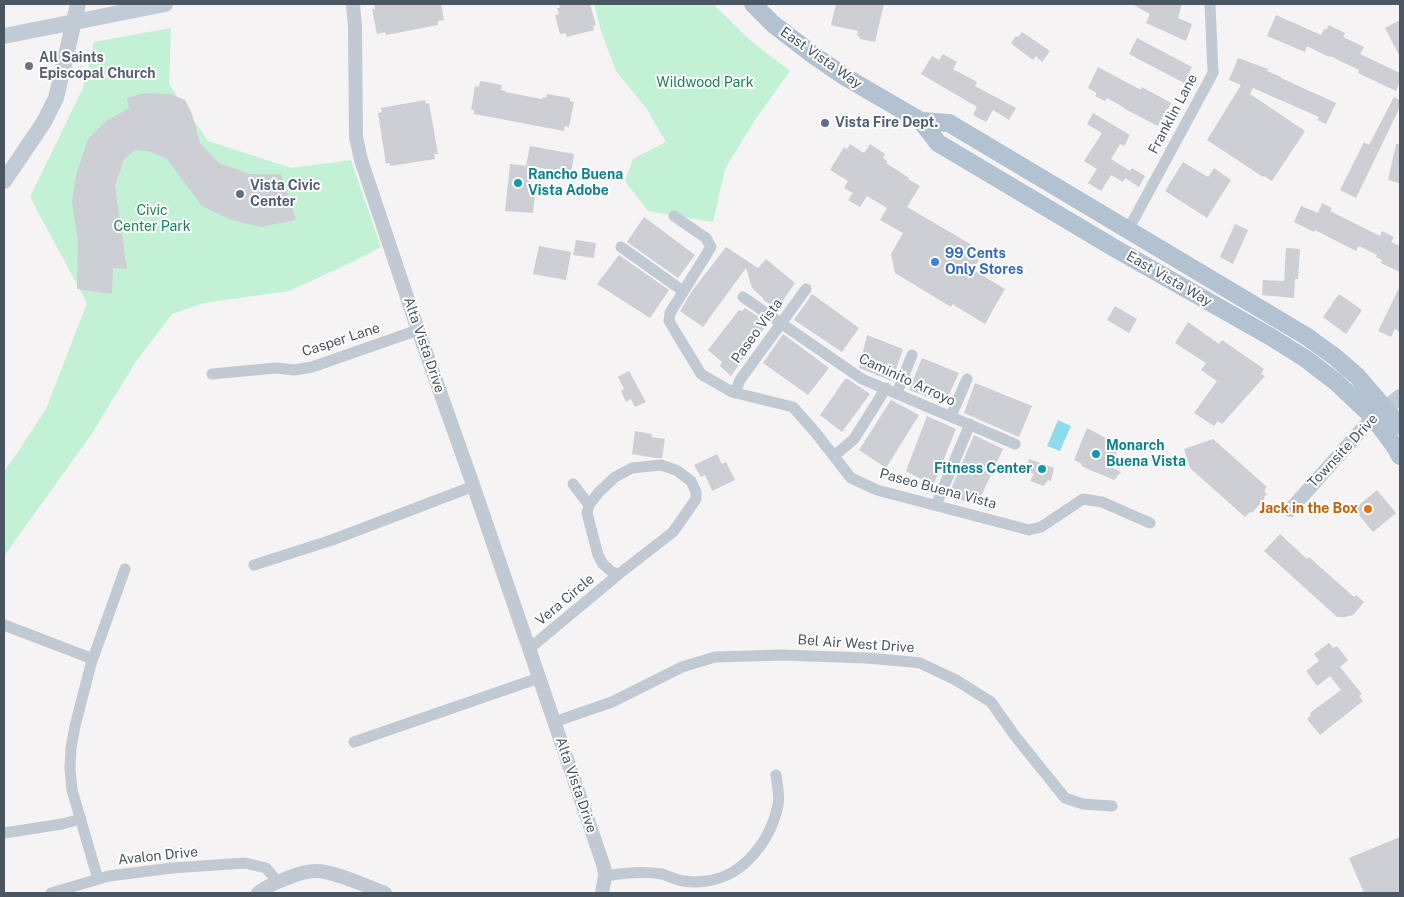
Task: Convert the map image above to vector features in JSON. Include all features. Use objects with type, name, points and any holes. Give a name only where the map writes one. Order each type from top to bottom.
[{"type":"main road","points":[[4,181],[44,122],[56,98],[78,4]]},
{"type":"main road","points":[[4,36],[165,4]]},
{"type":"main road","name":"East Vista Way","points":[[753,4],[773,24],[816,57],[921,121],[938,143],[1116,249],[1289,348],[1400,426]]},
{"type":"main road","name":"East Vista Way","points":[[921,121],[949,123],[1306,336],[1335,356],[1357,376],[1379,413],[1400,456]]},
{"type":"main road","points":[[1116,249],[1124,241],[1128,241],[1173,267],[1185,272],[1195,270]]},
{"type":"main road","name":"Townsite Drive","points":[[1379,413],[1400,397]]},
{"type":"street","name":"Alta Vista Drive","points":[[353,4],[355,26],[356,137],[361,160],[604,867],[605,876],[602,893]]},
{"type":"street","name":"Franklin Lane","points":[[1128,230],[1213,73],[1210,4]]},
{"type":"street","name":"Paseo Buena Vista","points":[[674,216],[706,238],[711,247],[670,313],[670,321],[701,374],[735,393],[793,407],[851,478],[877,490],[1029,530],[1041,527],[1083,499],[1102,502],[1150,523]]},
{"type":"street","points":[[621,248],[683,291]]},
{"type":"street","name":"Paseo Vista","points":[[735,393],[740,380],[806,289]]},
{"type":"street","name":"Caminito Arroyo","points":[[742,297],[862,378],[1015,444]]},
{"type":"street","name":"Casper Lane","points":[[212,374],[276,368],[294,370],[312,367],[418,330]]},
{"type":"street","points":[[834,456],[854,439],[892,390],[912,355]]},
{"type":"street","points":[[951,416],[967,379]]},
{"type":"street","name":"Townsite Drive","points":[[1290,510],[1379,413]]},
{"type":"street","points":[[936,505],[970,424]]},
{"type":"street","name":"Vera Circle","points":[[530,648],[619,574],[674,532],[696,499],[696,492],[691,481],[676,470],[661,465],[632,468],[614,476],[589,505],[587,513],[598,555],[612,572],[619,574]]},
{"type":"street","points":[[573,484],[589,505]]},
{"type":"street","points":[[254,565],[332,540],[474,486]]},
{"type":"street","points":[[98,879],[72,790],[71,748],[93,659],[125,569]]},
{"type":"street","points":[[4,625],[93,659]]},
{"type":"street","name":"Bel Air West Drive","points":[[554,722],[612,702],[682,667],[716,657],[782,655],[866,658],[920,663],[956,680],[991,702],[1015,736],[1065,798],[1083,804],[1112,806]]},
{"type":"street","points":[[354,742],[539,678]]},
{"type":"street","points":[[605,876],[625,872],[662,874],[684,881],[707,881],[730,874],[743,864],[764,842],[771,828],[778,803],[776,775]]},
{"type":"street","points":[[4,833],[62,824],[81,819]]},
{"type":"street","name":"Avalon Drive","points":[[52,893],[109,876],[172,868],[245,863],[266,868],[278,882]]},
{"type":"street","points":[[258,893],[265,887],[294,875],[325,871],[385,893]]},
{"type":"green space","name":"Wildwood Park","points":[[594,4],[713,4],[751,41],[790,71],[755,120],[725,169],[713,222],[648,211],[625,181],[633,159],[666,142],[646,108],[616,71],[601,31]]},
{"type":"green space","name":"Civic Center Park","points":[[171,28],[169,84],[208,141],[291,168],[351,160],[381,247],[289,291],[204,303],[172,314],[135,363],[91,435],[4,556],[4,471],[46,409],[87,303],[30,197],[83,88],[94,42]]},
{"type":"water","points":[[1058,420],[1071,426],[1060,451],[1047,446]]},
{"type":"building","points":[[374,4],[441,4],[444,20],[438,21],[438,25],[386,35],[385,32],[377,34],[372,9],[375,9]]},
{"type":"building","points":[[559,4],[590,4],[596,25],[593,26],[594,30],[567,37],[566,33],[560,34],[555,15],[559,14],[557,8],[560,8]]},
{"type":"building","points":[[836,4],[884,4],[875,42],[860,39],[857,36],[858,31],[831,25]]},
{"type":"building","points":[[1132,4],[1182,4],[1178,18],[1192,24],[1186,41],[1146,23],[1150,14]]},
{"type":"building","points":[[1276,15],[1321,35],[1329,25],[1345,33],[1343,37],[1364,47],[1360,54],[1400,73],[1400,81],[1396,91],[1358,73],[1359,70],[1307,46],[1305,52],[1267,36]]},
{"type":"building","points":[[1400,20],[1400,57],[1385,28]]},
{"type":"building","points":[[1022,32],[1050,51],[1042,62],[1036,56],[1033,60],[1011,43]]},
{"type":"building","points":[[1137,38],[1192,67],[1184,83],[1129,54]]},
{"type":"building","points":[[943,54],[957,62],[953,69],[977,82],[975,86],[1016,108],[1009,120],[993,110],[986,122],[973,115],[977,107],[921,74],[932,56],[939,60]]},
{"type":"building","points":[[1238,58],[1268,69],[1267,71],[1336,103],[1326,124],[1317,120],[1319,117],[1253,88],[1250,94],[1305,131],[1272,181],[1207,140],[1241,85],[1229,80]]},
{"type":"building","points":[[1098,67],[1141,90],[1142,87],[1171,103],[1158,126],[1107,98],[1105,101],[1095,96],[1097,93],[1088,88]]},
{"type":"building","points":[[480,81],[502,85],[501,90],[505,92],[542,99],[543,97],[546,98],[547,94],[570,98],[570,101],[574,102],[569,127],[565,126],[564,131],[474,114],[474,110],[471,110],[475,86],[479,87]]},
{"type":"building","name":"Vista Civic Center","points":[[144,93],[170,94],[185,100],[192,114],[200,143],[219,163],[249,174],[281,174],[296,220],[261,227],[232,220],[202,206],[167,159],[148,151],[135,150],[124,159],[115,186],[127,269],[113,268],[112,294],[77,289],[78,244],[72,201],[76,175],[88,139],[106,121],[129,108],[127,98]]},
{"type":"building","points":[[1394,97],[1400,100],[1400,107],[1356,198],[1340,190],[1364,142],[1369,145]]},
{"type":"building","points":[[425,100],[426,104],[429,103],[438,154],[434,154],[435,159],[390,166],[390,163],[386,164],[378,113],[382,112],[381,108]]},
{"type":"building","points":[[1093,113],[1130,135],[1124,146],[1120,144],[1111,159],[1130,171],[1132,168],[1145,176],[1139,187],[1125,178],[1123,182],[1111,175],[1101,191],[1088,183],[1097,169],[1084,161],[1102,133],[1087,124]]},
{"type":"building","points":[[850,144],[864,153],[870,144],[885,154],[883,158],[887,161],[886,163],[920,186],[907,207],[984,252],[973,270],[1005,289],[985,324],[952,304],[951,307],[895,273],[891,254],[903,233],[880,220],[887,208],[867,196],[860,207],[848,200],[853,193],[844,188],[848,181],[830,170],[844,147],[847,149]]},
{"type":"building","points":[[1396,144],[1400,144],[1399,183],[1388,180]]},
{"type":"building","name":"Rancho Buena Vista Adobe","points":[[530,146],[574,154],[571,174],[531,166],[528,192],[535,193],[533,213],[505,211],[510,164],[529,166],[526,165]]},
{"type":"building","points":[[1183,162],[1208,177],[1214,168],[1231,180],[1207,218],[1165,191]]},
{"type":"building","points":[[1322,203],[1332,208],[1330,211],[1380,236],[1382,231],[1394,237],[1391,242],[1400,246],[1400,272],[1381,263],[1382,260],[1376,257],[1377,255],[1359,246],[1356,251],[1315,230],[1314,232],[1294,222],[1301,206],[1318,213]]},
{"type":"building","points":[[644,217],[695,255],[678,278],[627,242]]},
{"type":"building","points":[[1235,224],[1248,230],[1233,264],[1220,257]]},
{"type":"building","points":[[576,240],[596,243],[594,258],[573,255]]},
{"type":"building","points":[[539,246],[571,252],[566,280],[533,274]]},
{"type":"building","points":[[726,247],[758,268],[766,259],[795,283],[777,309],[763,300],[752,288],[746,268],[703,327],[680,311],[692,291]]},
{"type":"building","points":[[1286,248],[1300,249],[1298,279],[1295,279],[1294,298],[1262,295],[1263,280],[1284,281]]},
{"type":"building","points":[[619,255],[669,290],[650,318],[597,284]]},
{"type":"building","points":[[1400,286],[1400,332],[1395,329],[1391,337],[1378,331]]},
{"type":"building","points":[[812,294],[859,328],[842,352],[794,320]]},
{"type":"building","points":[[1339,294],[1362,310],[1346,334],[1323,317]]},
{"type":"building","points":[[1115,306],[1137,319],[1129,333],[1107,320]]},
{"type":"building","points":[[745,308],[768,323],[731,376],[720,366],[722,362],[708,350],[739,310],[742,311]]},
{"type":"building","points":[[1188,322],[1219,344],[1222,340],[1264,369],[1261,374],[1265,376],[1222,424],[1218,421],[1214,426],[1194,413],[1217,381],[1201,370],[1206,363],[1175,343]]},
{"type":"building","points":[[783,334],[829,368],[808,395],[763,363]]},
{"type":"building","points":[[867,335],[903,349],[892,381],[859,368]]},
{"type":"building","points":[[922,358],[959,373],[945,403],[909,390]]},
{"type":"building","points":[[629,371],[646,402],[635,407],[631,399],[626,402],[621,391],[624,389],[618,377]]},
{"type":"building","points":[[845,379],[848,379],[870,394],[842,432],[820,415]]},
{"type":"building","points":[[975,383],[1032,406],[1019,437],[964,413]]},
{"type":"building","points":[[891,400],[919,415],[886,468],[859,450]]},
{"type":"building","points":[[927,416],[956,429],[933,486],[906,471]]},
{"type":"building","name":"Monarch Buena Vista","points":[[1087,428],[1119,445],[1111,467],[1121,472],[1114,480],[1081,466],[1082,464],[1074,460]]},
{"type":"building","points":[[635,431],[652,434],[651,437],[665,439],[662,458],[632,454]]},
{"type":"building","points":[[974,435],[1003,449],[977,505],[948,496]]},
{"type":"building","points":[[1213,439],[1267,487],[1264,491],[1267,494],[1265,498],[1252,513],[1250,512],[1245,517],[1190,468],[1184,449]]},
{"type":"building","points":[[717,454],[722,464],[726,462],[735,480],[712,491],[705,475],[701,477],[694,465]]},
{"type":"building","name":"Fitness Center","points":[[1029,459],[1054,468],[1051,481],[1048,480],[1044,486],[1030,481],[1034,474],[1026,471]]},
{"type":"building","points":[[1377,490],[1396,513],[1373,532],[1354,509]]},
{"type":"building","points":[[1280,534],[1307,559],[1309,557],[1354,597],[1356,595],[1364,602],[1353,615],[1337,617],[1264,551]]},
{"type":"building","points":[[1329,643],[1333,648],[1337,646],[1348,660],[1340,667],[1362,694],[1359,696],[1363,701],[1320,735],[1307,719],[1311,715],[1310,713],[1341,690],[1330,676],[1317,686],[1306,671],[1319,661],[1314,654]]},
{"type":"building","points":[[1400,837],[1400,893],[1364,893],[1349,858]]},
{"type":"place","name":"All Saints Episcopal Church","points":[[29,66]]},
{"type":"place","name":"Vista Fire Dept.","points":[[825,123]]},
{"type":"place","name":"Rancho Buena Vista Adobe","points":[[518,183]]},
{"type":"place","name":"Vista Civic Center","points":[[240,194]]},
{"type":"place","name":"99 Cents Only Stores","points":[[935,262]]},
{"type":"place","name":"Monarch Buena Vista","points":[[1096,454]]},
{"type":"place","name":"Fitness Center","points":[[1042,469]]},
{"type":"place","name":"Jack in the Box","points":[[1368,509]]}]
